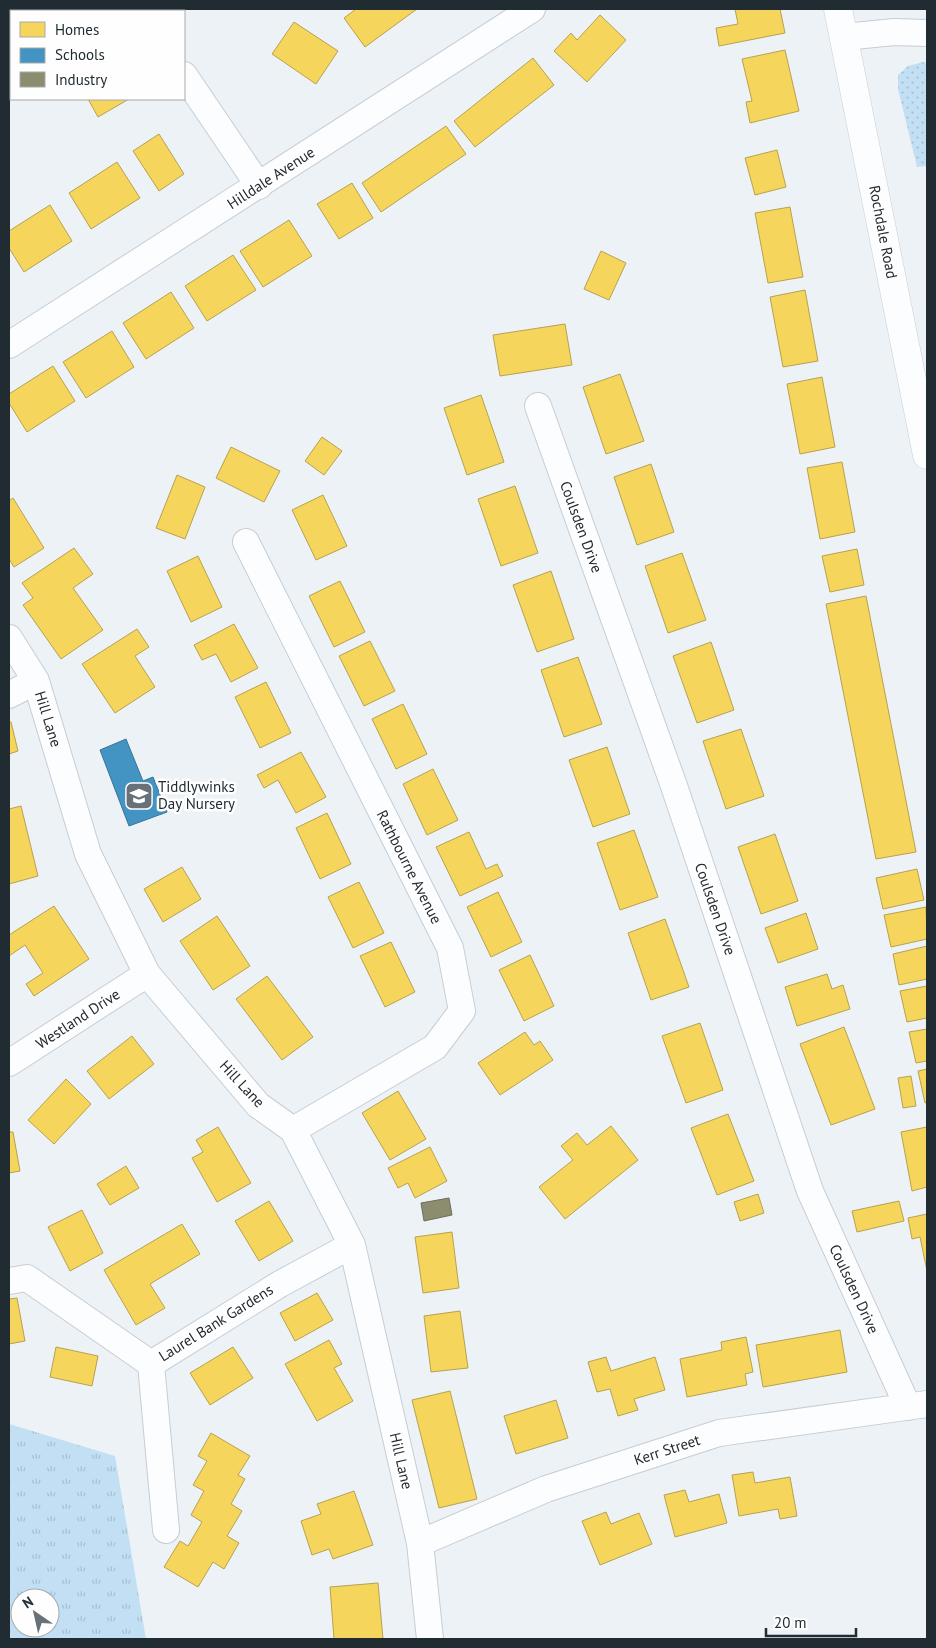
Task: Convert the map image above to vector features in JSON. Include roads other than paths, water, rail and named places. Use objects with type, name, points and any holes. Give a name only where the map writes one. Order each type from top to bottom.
[{"type":"main road","name":"Rochdale Road","points":[[838,9],[927,455]]},
{"type":"street","name":"Hilldale Avenue","points":[[9,345],[532,9]]},
{"type":"street","points":[[844,37],[894,32],[927,33]]},
{"type":"street","points":[[185,76],[259,186]]},
{"type":"street","name":"Coulsden Drive","points":[[538,406],[674,786],[810,1191],[918,1405]]},
{"type":"street","name":"Rathbourne Avenue","points":[[246,542],[450,948],[462,1011],[435,1047],[293,1130]]},
{"type":"street","name":"Hill Lane","points":[[9,638],[36,681],[88,854],[147,974],[258,1104],[293,1130],[352,1246],[420,1543],[430,1639]]},
{"type":"street","points":[[9,694],[36,681]]},
{"type":"street","name":"Westland Drive","points":[[9,1063],[147,974]]},
{"type":"street","name":"Laurel Bank Gardens","points":[[9,1280],[27,1278],[151,1364],[280,1284],[352,1246]]},
{"type":"street","points":[[151,1364],[166,1530]]},
{"type":"street","name":"Kerr Street","points":[[420,1543],[546,1489],[719,1433],[918,1405]]},
{"type":"place","name":"Tiddlywinks Day Nursery","points":[[139,796]]}]
